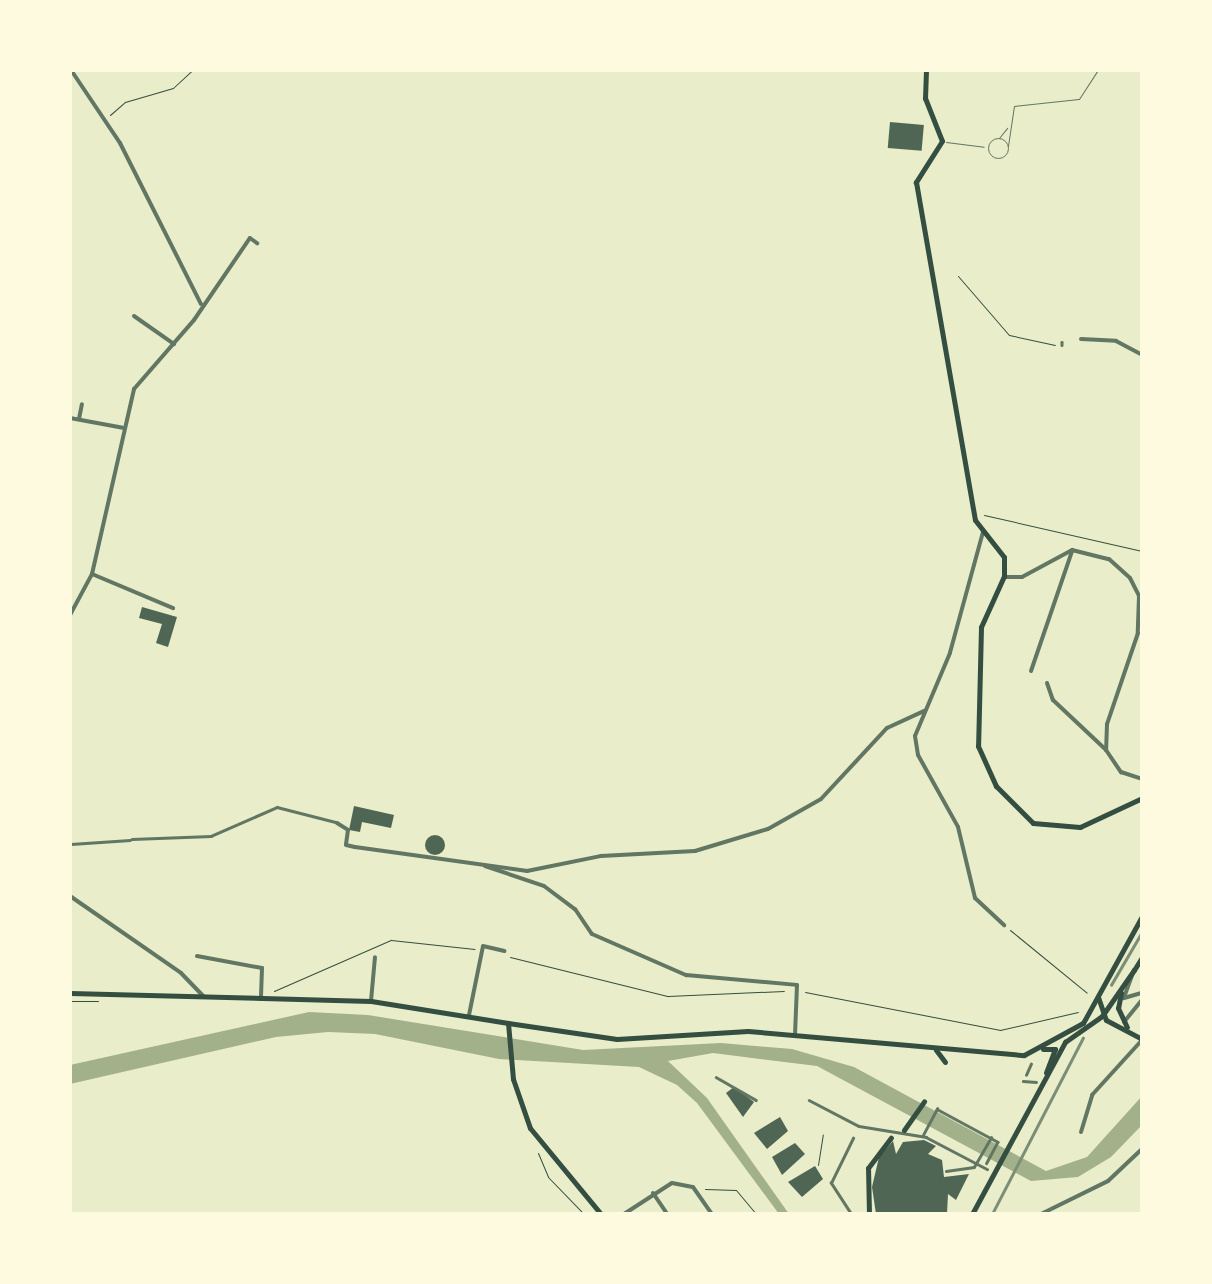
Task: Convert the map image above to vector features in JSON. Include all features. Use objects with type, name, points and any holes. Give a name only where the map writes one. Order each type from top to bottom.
[{"type":"main road","points":[[926,70],[925,98],[942,142],[916,182],[975,520],[1002,550],[1004,576],[981,628],[978,746],[996,786],[1032,823],[1054,829],[1096,821],[1142,798]]},
{"type":"main road","points":[[1035,1052],[1088,1013],[1091,995],[1142,916]]},
{"type":"main road","points":[[972,1214],[1070,1036],[1102,1016],[1142,957]]},
{"type":"main road","points":[[1134,970],[1118,1001],[1126,1025],[1142,1040]]},
{"type":"main road","points":[[70,994],[371,1001],[617,1039],[748,1031],[996,1057],[1055,1049],[1046,1075]]},
{"type":"main road","points":[[1091,995],[1110,1023],[1126,1025]]},
{"type":"main road","points":[[508,1023],[506,1037],[513,1079],[544,1151],[601,1214]]},
{"type":"main road","points":[[931,1048],[944,1063],[959,1052]]},
{"type":"main road","points":[[903,1128],[913,1122],[923,1103]]},
{"type":"main road","points":[[869,1214],[868,1168],[890,1138]]},
{"type":"street","points":[[70,70],[104,121],[200,304]]},
{"type":"street","points":[[70,615],[92,574],[134,388],[174,344],[250,238],[257,243]]},
{"type":"street","points":[[134,316],[174,344]]},
{"type":"street","points":[[1081,339],[1116,341],[1142,355]]},
{"type":"street","points":[[79,420],[82,404]]},
{"type":"street","points":[[70,418],[125,428]]},
{"type":"street","points":[[983,532],[950,653],[915,736],[918,755],[958,827],[975,898],[1004,925]]},
{"type":"street","points":[[1004,576],[1022,578],[1072,550],[1109,559],[1139,596],[1138,633],[1107,724],[1106,750]]},
{"type":"street","points":[[1031,671],[1072,550]]},
{"type":"street","points":[[92,574],[173,608]]},
{"type":"street","points":[[1047,683],[1052,700],[1106,750],[1121,772],[1142,779]]},
{"type":"street","points":[[71,844],[211,836],[277,807],[337,823],[348,830],[346,845],[481,864],[554,870],[601,856],[695,851],[753,834],[828,795],[888,728],[924,710]]},
{"type":"street","points":[[481,864],[544,886],[575,909],[592,934],[686,975],[797,985],[795,1037]]},
{"type":"street","points":[[70,896],[181,973],[204,997]]},
{"type":"street","points":[[469,1016],[484,946],[502,953]]},
{"type":"street","points":[[197,956],[262,968],[261,999]]},
{"type":"street","points":[[371,1001],[375,957]]},
{"type":"street","points":[[1134,970],[1124,998],[1142,996]]},
{"type":"street","points":[[1126,1025],[1142,996]]},
{"type":"street","points":[[1080,1132],[1092,1095],[1142,1040]]},
{"type":"street","points":[[1031,1064],[1024,1079],[1036,1082]]},
{"type":"street","points":[[716,1077],[756,1100]]},
{"type":"street","points":[[810,1100],[859,1126],[924,1134],[987,1169]]},
{"type":"street","points":[[924,1134],[936,1110],[991,1138],[996,1146],[987,1162]]},
{"type":"street","points":[[851,1214],[831,1183],[859,1126]]},
{"type":"street","points":[[946,1171],[978,1163],[991,1138]]},
{"type":"street","points":[[1042,1214],[1108,1181],[1142,1149]]},
{"type":"street","points":[[624,1214],[667,1184],[693,1188],[712,1214]]},
{"type":"street","points":[[653,1193],[668,1214]]},
{"type":"lane","points":[[942,142],[988,147],[999,158],[1008,146],[1008,112],[1018,102],[1078,99],[1098,70]]},
{"type":"lane","points":[[988,147],[1009,125]]},
{"type":"lane","points":[[999,138],[1008,146]]},
{"type":"lane","points":[[987,1169],[991,1178]]},
{"type":"path","points":[[104,121],[125,102],[173,88],[192,70]]},
{"type":"path","points":[[958,276],[1008,336],[1042,346],[1063,343]]},
{"type":"path","points":[[982,515],[1142,551]]},
{"type":"path","points":[[1004,925],[1091,995]]},
{"type":"path","points":[[502,953],[668,996],[795,991]]},
{"type":"path","points":[[801,991],[979,1028],[1018,1027],[1088,1013]]},
{"type":"path","points":[[818,1165],[823,1134]]},
{"type":"path","points":[[538,1153],[548,1178],[584,1214]]},
{"type":"path","points":[[693,1188],[736,1190],[756,1214]]},
{"type":"shaded area","points":[[309,1012],[368,1015],[583,1050],[721,1043],[792,1049],[854,1067],[1046,1171],[1087,1157],[1142,1096],[1142,1125],[1111,1157],[1078,1177],[1031,1181],[817,1066],[713,1053],[668,1061],[707,1098],[789,1214],[779,1214],[697,1103],[677,1085],[639,1067],[499,1059],[375,1034],[328,1032],[276,1037],[70,1084],[70,1065]]},
{"type":"building","points":[[890,122],[924,125],[922,151],[888,148]]},
{"type":"building","points":[[142,607],[177,617],[168,647],[156,643],[162,624],[139,618]]},
{"type":"building","points":[[354,806],[394,815],[391,828],[362,822],[360,832],[349,830]]},
{"type":"building","points":[[435,835],[445,845],[435,855],[425,845]]},
{"type":"building","points":[[734,1087],[754,1102],[743,1117],[726,1093]]},
{"type":"building","points":[[780,1117],[788,1131],[767,1149],[754,1133]]},
{"type":"building","points":[[924,1140],[936,1146],[928,1154],[942,1160],[944,1177],[969,1174],[956,1200],[948,1194],[947,1214],[876,1214],[872,1187],[879,1157],[893,1141],[896,1154],[903,1142]]},
{"type":"building","points":[[795,1143],[805,1154],[782,1175],[772,1157]]},
{"type":"building","points":[[815,1166],[823,1179],[802,1197],[788,1182]]},
{"type":"railway","points":[[1111,985],[1142,932]]},
{"type":"railway","points":[[992,1214],[1083,1038]]}]
